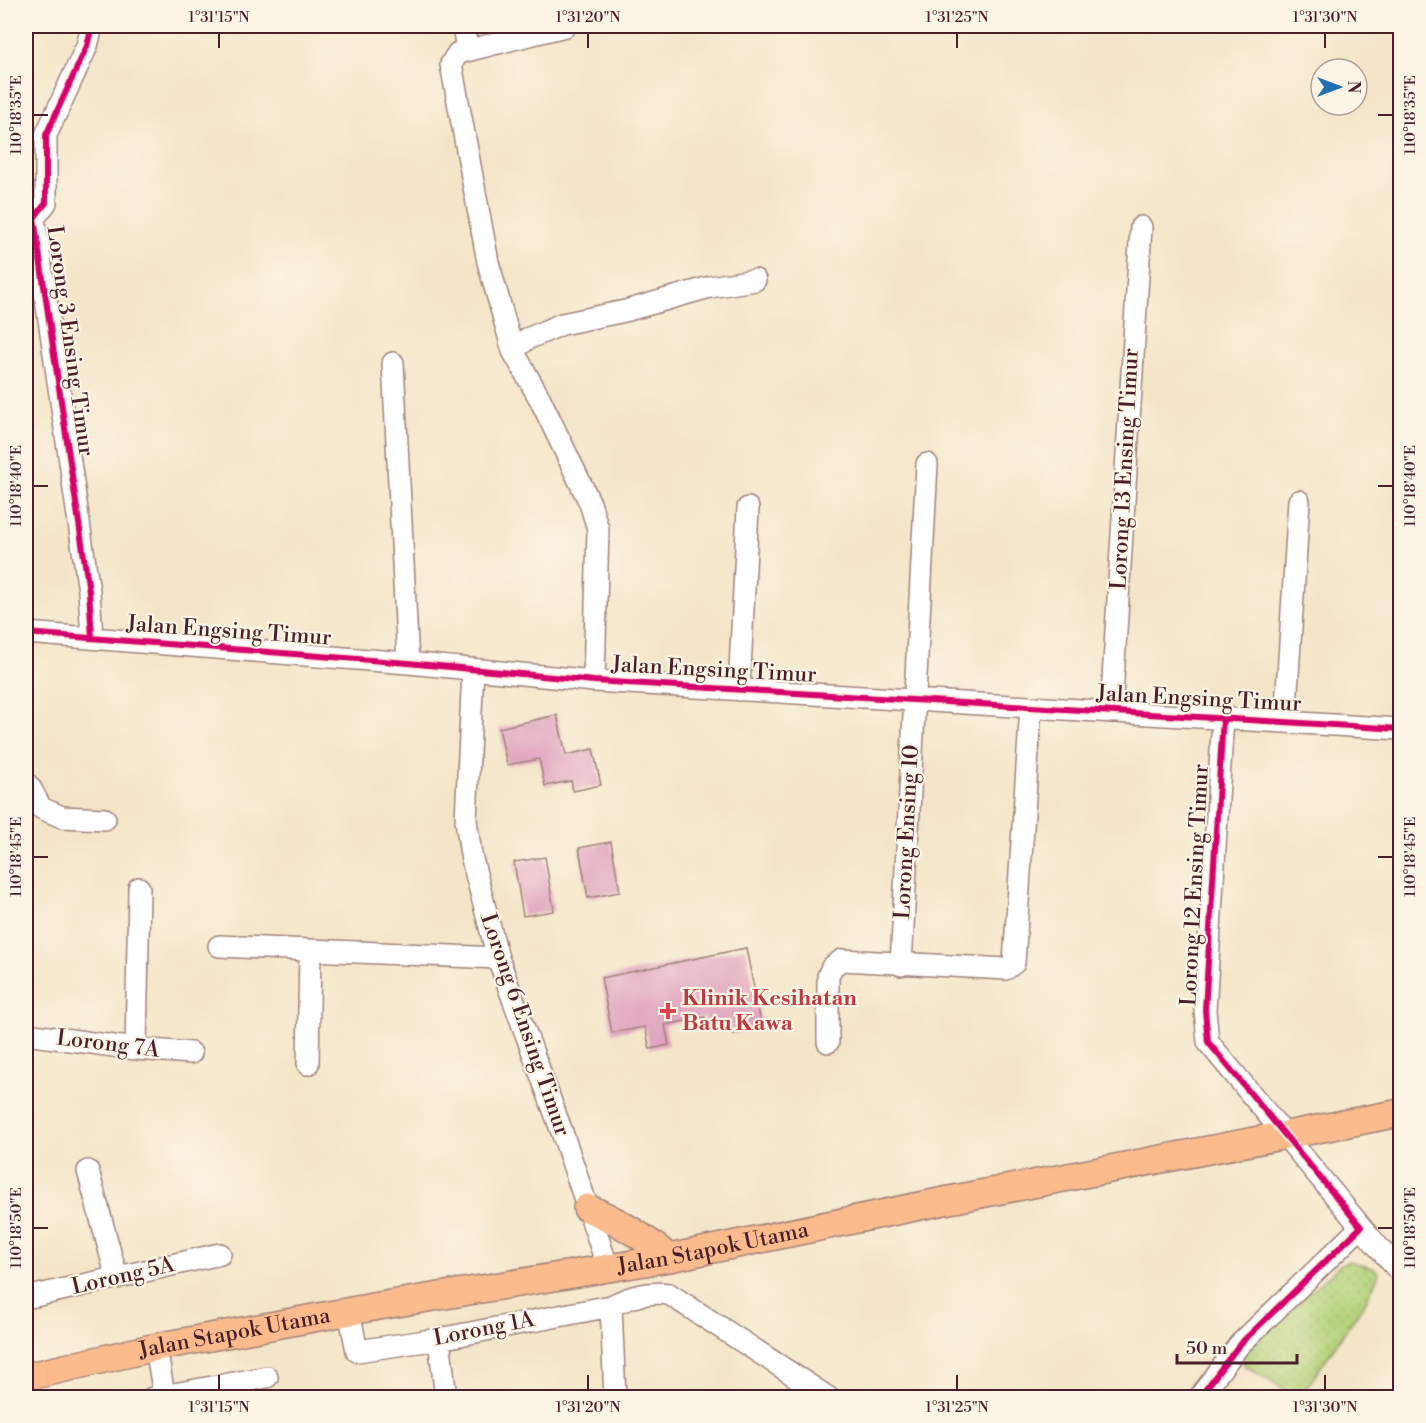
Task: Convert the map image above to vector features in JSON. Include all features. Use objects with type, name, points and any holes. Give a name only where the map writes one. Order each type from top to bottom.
[{"type":"main road","name":"Jalan Stapok Utama","points":[[26,1377],[156,1347],[349,1311],[669,1258],[1401,1113]]},
{"type":"main road","points":[[587,1208],[624,1226],[653,1244],[669,1258]]},
{"type":"street","name":"Lorong 3 Ensing Timur","points":[[92,26],[87,46],[45,135],[45,203],[30,218],[89,591],[92,639]]},
{"type":"street","points":[[463,26],[468,50]]},
{"type":"street","points":[[561,26],[458,53],[451,64],[488,262],[513,351],[540,399],[590,503],[597,529],[594,681]]},
{"type":"street","name":"Lorong 13 Ensing Timur","points":[[1111,712],[1140,227]]},
{"type":"street","points":[[513,351],[527,339],[562,324],[625,311],[710,287],[755,280]]},
{"type":"street","points":[[393,363],[408,663]]},
{"type":"street","name":"Lorong Ensing 10","points":[[901,965],[927,464]]},
{"type":"street","points":[[1285,722],[1299,501]]},
{"type":"street","points":[[739,690],[748,508]]},
{"type":"street","name":"Jalan Engsing Timur","points":[[26,633],[408,663],[594,681],[1401,729]]},
{"type":"street","name":"Lorong 6 Ensing Timur","points":[[472,669],[466,820],[471,855],[498,958],[608,1268]]},
{"type":"street","points":[[828,1041],[828,976],[832,967],[842,960],[1006,969],[1014,963],[1031,707]]},
{"type":"street","name":"Lorong 12 Ensing Timur","points":[[1223,718],[1205,1010],[1208,1041],[1361,1227],[1401,1272]]},
{"type":"street","points":[[26,783],[41,808],[63,817],[105,819]]},
{"type":"street","points":[[136,1049],[139,888]]},
{"type":"street","points":[[219,946],[498,958]]},
{"type":"street","points":[[308,1065],[310,950]]},
{"type":"street","name":"Lorong 7A","points":[[26,1034],[136,1049],[191,1053]]},
{"type":"street","points":[[88,1171],[117,1278]]},
{"type":"street","points":[[1199,1398],[1239,1345],[1361,1227]]},
{"type":"street","name":"Lorong 5A","points":[[26,1298],[220,1254]]},
{"type":"street","name":"Lorong 1A","points":[[349,1311],[357,1351],[439,1338],[619,1302],[642,1294],[669,1294],[829,1398]]},
{"type":"street","points":[[615,1398],[619,1302]]},
{"type":"street","points":[[439,1338],[446,1398]]},
{"type":"street","points":[[156,1347],[158,1396],[267,1377]]},
{"type":"green space","points":[[1349,1261],[1375,1269],[1379,1274],[1366,1301],[1305,1390],[1296,1397],[1244,1365],[1243,1355],[1341,1264]]},
{"type":"building","points":[[557,715],[566,755],[593,749],[601,785],[573,791],[571,781],[545,786],[539,759],[507,765],[499,728]]},
{"type":"building","points":[[611,842],[620,892],[588,898],[579,848]]},
{"type":"building","points":[[545,857],[554,911],[523,916],[514,862]]},
{"type":"building","points":[[746,948],[762,1028],[732,1034],[730,1022],[707,1027],[705,1017],[665,1025],[669,1045],[650,1049],[645,1027],[612,1033],[601,978]]},
{"type":"cycle path","points":[[92,26],[87,46],[46,135],[46,203],[34,218],[89,591],[92,638]]},
{"type":"cycle path","points":[[26,633],[408,663],[594,681],[1400,729]]},
{"type":"cycle path","points":[[1199,1398],[1239,1345],[1361,1227],[1208,1042],[1205,1010],[1223,718]]},
{"type":"place","name":"Klinik Kesihatan Batu Kawa","points":[[668,1011]]}]
